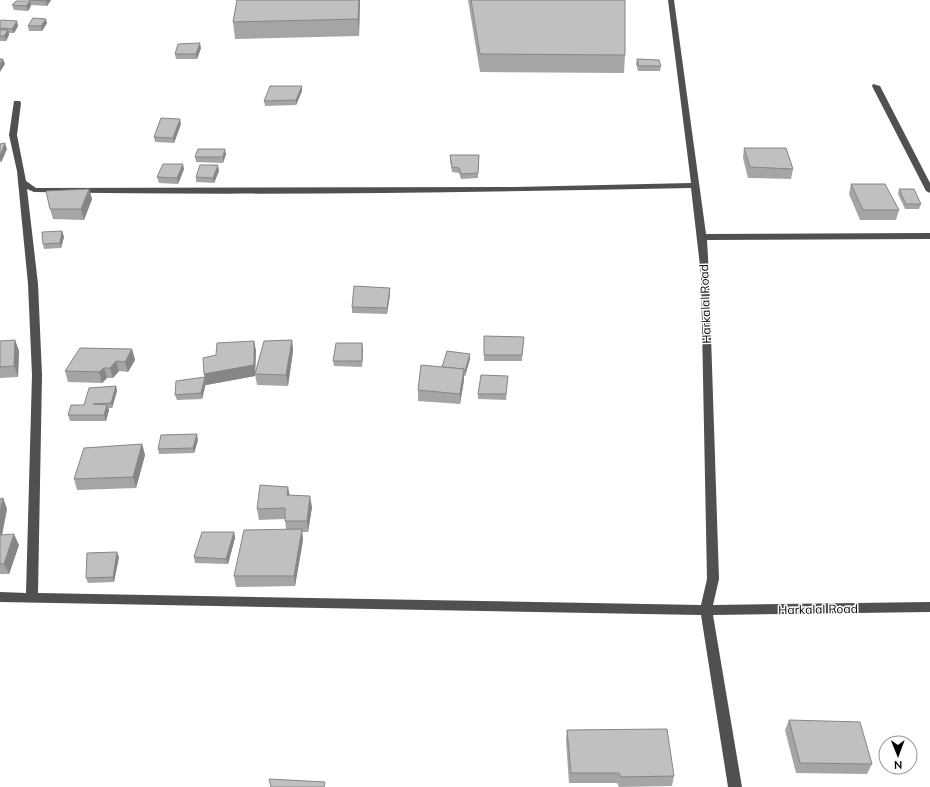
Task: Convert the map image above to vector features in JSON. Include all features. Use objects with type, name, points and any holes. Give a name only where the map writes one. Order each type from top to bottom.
[{"type":"street","name":"Harkalal Road","points":[[671,0],[702,237],[713,579],[706,610],[735,787]]},
{"type":"street","points":[[876,86],[930,191]]},
{"type":"street","points":[[17,103],[14,135],[22,182],[33,284],[37,375],[32,597]]},
{"type":"street","points":[[22,182],[34,190],[103,191],[515,189],[696,185]]},
{"type":"street","points":[[702,237],[930,236]]},
{"type":"street","points":[[0,597],[706,610]]},
{"type":"street","name":"Harkalal Road","points":[[706,610],[930,607]]},
{"type":"building","points":[[237,0],[359,0],[358,19],[233,22]]},
{"type":"building","points":[[471,0],[625,0],[625,55],[480,54]]},
{"type":"building","points":[[16,1],[30,1],[26,6],[12,5]]},
{"type":"building","points":[[33,18],[46,19],[41,26],[28,26]]},
{"type":"building","points":[[1,20],[17,21],[12,29],[0,28]]},
{"type":"building","points":[[0,30],[8,30],[4,36],[0,36]]},
{"type":"building","points":[[200,43],[196,54],[175,54],[178,44]]},
{"type":"building","points":[[637,59],[659,60],[661,66],[639,66]]},
{"type":"building","points":[[270,86],[302,86],[296,100],[264,101]]},
{"type":"building","points":[[161,118],[180,119],[173,138],[154,137]]},
{"type":"building","points":[[5,143],[0,156],[0,144]]},
{"type":"building","points":[[744,148],[786,148],[793,169],[750,167]]},
{"type":"building","points":[[198,149],[225,149],[223,157],[195,157]]},
{"type":"building","points":[[450,155],[479,155],[478,173],[461,174],[459,168],[452,167]]},
{"type":"building","points":[[163,164],[183,164],[177,178],[157,177]]},
{"type":"building","points":[[200,165],[218,165],[213,178],[196,177]]},
{"type":"building","points":[[851,184],[885,184],[899,210],[863,210]]},
{"type":"building","points":[[89,189],[81,209],[50,209],[46,191]]},
{"type":"building","points":[[899,189],[914,189],[921,204],[906,204]]},
{"type":"building","points":[[62,231],[60,243],[43,244],[42,232]]},
{"type":"building","points":[[354,286],[390,288],[387,308],[352,307]]},
{"type":"building","points":[[484,336],[524,337],[522,355],[484,355]]},
{"type":"building","points":[[15,340],[14,366],[0,367],[0,341]]},
{"type":"building","points":[[292,340],[286,375],[255,374],[264,341]]},
{"type":"building","points":[[254,341],[254,365],[204,374],[203,358],[216,355],[217,343]]},
{"type":"building","points":[[336,343],[362,343],[362,361],[333,361]]},
{"type":"building","points":[[80,348],[132,349],[125,362],[116,361],[110,368],[104,368],[99,372],[65,371]]},
{"type":"building","points":[[447,351],[470,354],[465,371],[464,369],[442,367]]},
{"type":"building","points":[[421,365],[464,369],[460,394],[418,390]]},
{"type":"building","points":[[481,375],[508,376],[506,394],[478,394]]},
{"type":"building","points":[[205,377],[201,393],[175,395],[176,381]]},
{"type":"building","points":[[116,386],[111,403],[93,404],[107,405],[104,415],[68,415],[71,405],[84,405],[89,388]]},
{"type":"building","points":[[197,434],[193,448],[158,449],[161,435]]},
{"type":"building","points":[[142,444],[133,477],[74,479],[84,448]]},
{"type":"building","points":[[260,485],[288,487],[287,495],[310,496],[307,521],[285,521],[285,508],[257,509]]},
{"type":"building","points":[[3,498],[0,513],[0,499]]},
{"type":"building","points":[[302,529],[294,576],[234,576],[244,530]]},
{"type":"building","points":[[202,532],[234,532],[226,559],[194,557]]},
{"type":"building","points":[[14,534],[4,564],[0,564],[0,535]]},
{"type":"building","points":[[117,552],[113,577],[86,578],[87,553]]},
{"type":"building","points":[[789,720],[860,722],[872,764],[800,763]]},
{"type":"building","points":[[667,729],[674,776],[621,777],[619,773],[571,773],[567,730]]},
{"type":"building","points":[[269,779],[325,782],[324,787],[271,787]]}]
